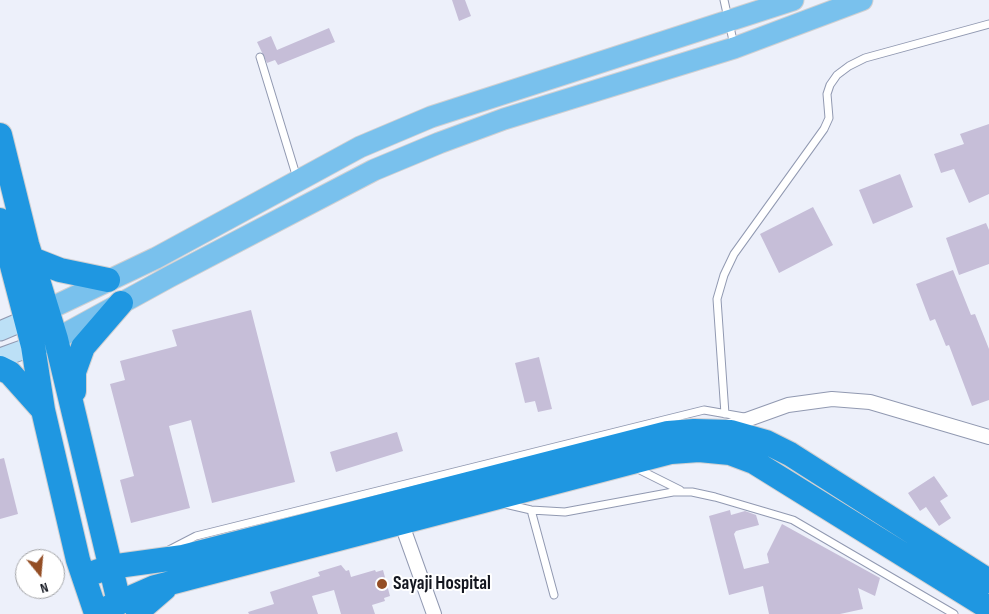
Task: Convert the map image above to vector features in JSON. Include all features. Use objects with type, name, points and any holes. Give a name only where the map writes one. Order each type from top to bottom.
[{"type":"highway","points":[[0,134],[15,271],[48,311],[110,567],[126,610]]},
{"type":"highway","points":[[0,220],[34,346],[43,410],[84,576],[96,614],[126,610],[155,587],[627,463],[671,452],[699,450],[730,453],[754,462],[989,608]]},
{"type":"highway","points":[[15,271],[60,270],[108,280]]},
{"type":"highway","points":[[74,412],[74,372],[82,347],[120,303]]},
{"type":"highway","points":[[0,368],[10,373],[43,410]]},
{"type":"highway","points":[[84,576],[110,567],[183,556],[668,433],[720,423],[731,432],[766,442],[790,454],[989,581]]},
{"type":"main road","points":[[26,320],[156,258],[360,147],[431,117],[793,0]]},
{"type":"main road","points":[[34,346],[56,339],[120,303],[374,170],[439,142],[734,48],[862,0]]},
{"type":"street","points":[[0,331],[26,320]]},
{"type":"street","points":[[0,358],[34,346]]},
{"type":"street","points":[[699,450],[720,423],[751,419],[788,405],[832,399],[870,402],[989,437]]},
{"type":"street","points":[[401,522],[434,614]]},
{"type":"lane","points":[[724,0],[734,48]]},
{"type":"lane","points":[[751,419],[720,423],[716,299],[734,254],[824,129],[829,118],[827,94],[837,75],[865,58],[989,24]]},
{"type":"lane","points":[[260,57],[298,180]]},
{"type":"lane","points":[[627,463],[683,492],[715,497],[793,520],[954,614]]},
{"type":"lane","points":[[488,500],[531,510],[565,512],[683,492]]},
{"type":"lane","points":[[531,510],[554,595]]},
{"type":"building","points":[[452,0],[465,0],[471,16],[459,21]]},
{"type":"building","points":[[329,28],[335,42],[278,65],[275,60],[267,63],[257,42],[271,36],[277,50]]},
{"type":"building","points":[[989,124],[989,194],[969,203],[954,169],[941,173],[934,154],[964,144],[960,134]]},
{"type":"building","points":[[900,174],[913,207],[873,224],[859,190]]},
{"type":"building","points":[[813,207],[833,245],[779,273],[760,234]]},
{"type":"building","points":[[986,223],[989,230],[989,264],[959,275],[946,238]]},
{"type":"building","points":[[953,270],[971,315],[975,314],[989,349],[989,400],[972,406],[949,345],[946,346],[935,319],[930,321],[916,284]]},
{"type":"building","points":[[251,310],[295,482],[212,503],[191,420],[169,426],[190,508],[131,523],[120,480],[134,476],[110,384],[125,380],[120,361],[177,346],[172,330]]},
{"type":"building","points":[[539,357],[552,409],[538,412],[535,401],[525,403],[515,363]]},
{"type":"building","points":[[397,432],[403,451],[336,472],[330,452]]},
{"type":"building","points":[[4,458],[18,514],[0,519],[0,459]]},
{"type":"building","points":[[934,476],[948,496],[940,501],[951,518],[939,526],[926,507],[920,511],[908,493]]},
{"type":"building","points":[[730,510],[731,515],[745,511],[756,515],[759,525],[736,531],[734,534],[744,569],[769,563],[767,554],[782,524],[880,578],[875,596],[858,588],[863,609],[840,614],[769,614],[763,586],[729,595],[709,516]]},
{"type":"building","points":[[341,565],[346,571],[349,570],[351,577],[375,570],[376,572],[383,570],[390,596],[384,598],[385,601],[372,605],[375,614],[341,614],[334,590],[312,596],[318,614],[249,614],[248,612],[274,604],[270,592],[320,576],[318,572]]},
{"type":"place","name":"Sayaji Hospital","points":[[382,584]]}]
